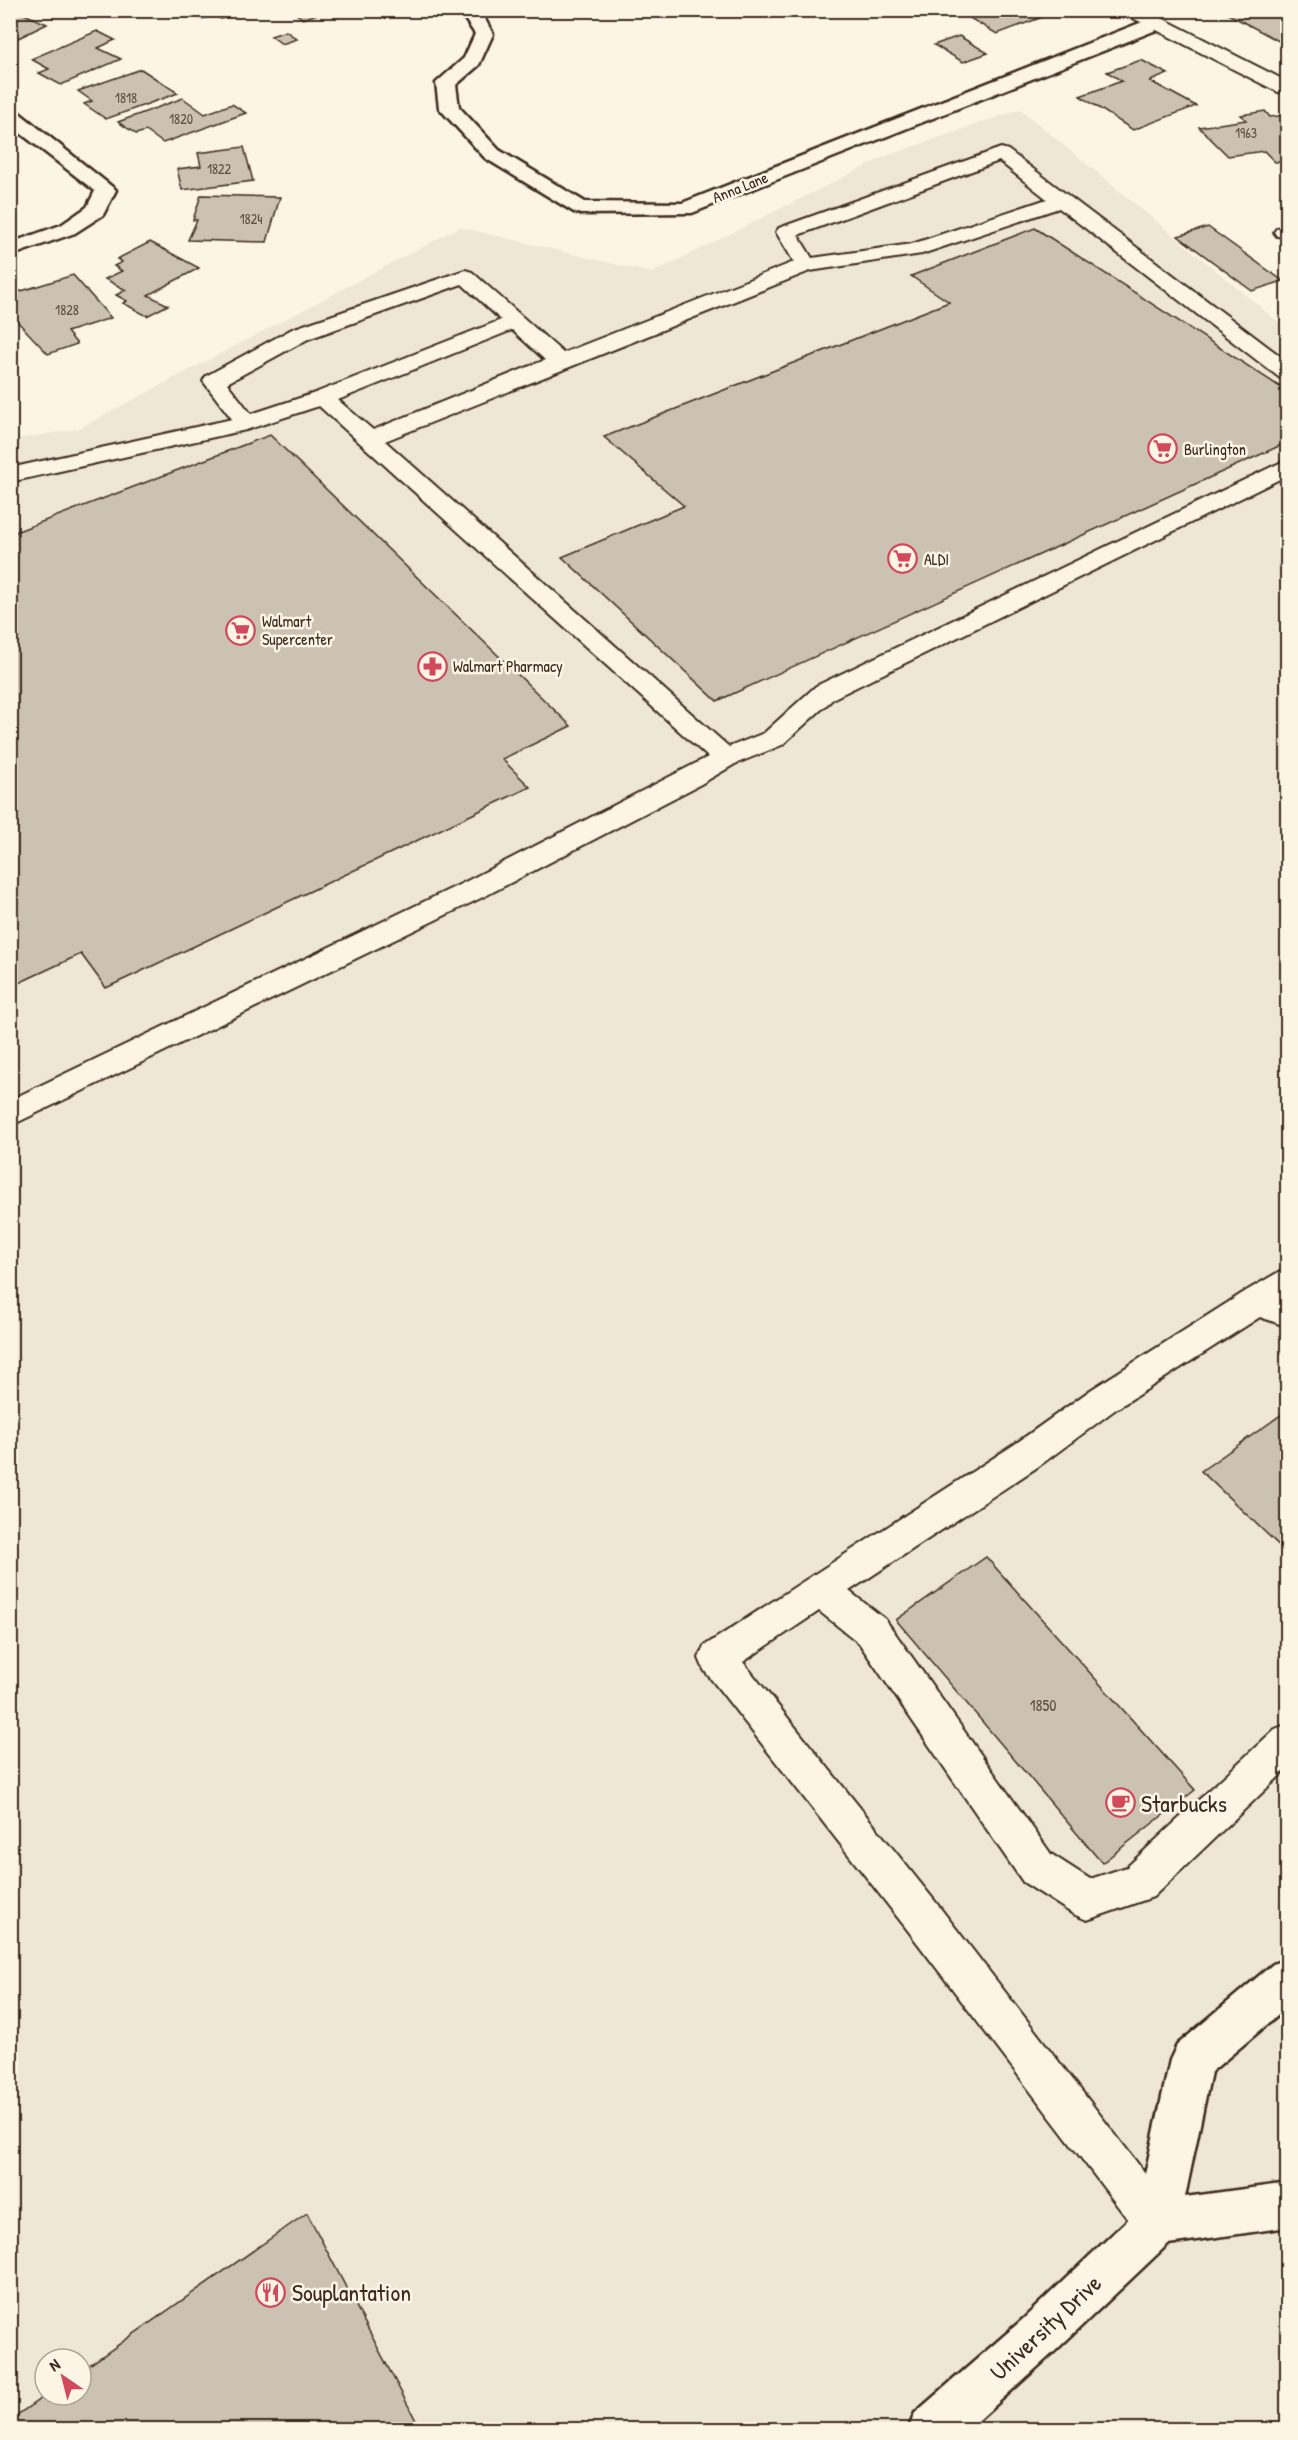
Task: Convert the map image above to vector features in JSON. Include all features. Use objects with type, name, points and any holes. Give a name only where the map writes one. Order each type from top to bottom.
[{"type":"street","name":"Anna Lane","points":[[468,10],[473,14],[484,34],[472,61],[446,83],[449,108],[492,154],[581,208],[685,208],[1156,23]]},
{"type":"street","points":[[10,115],[106,190],[96,211],[68,229],[10,250]]},
{"type":"street","points":[[1287,1979],[1192,2060],[1157,2223],[1287,2205]]},
{"type":"street","name":"University Drive","points":[[932,2430],[1038,2336],[1157,2223]]},
{"type":"lane","points":[[1131,10],[1286,88]]},
{"type":"lane","points":[[806,266],[786,232],[1001,154],[1287,373]]},
{"type":"lane","points":[[371,439],[806,266],[915,250],[1062,200]]},
{"type":"lane","points":[[246,423],[214,381],[300,334],[465,276],[560,362]]},
{"type":"lane","points":[[10,475],[246,423],[323,398],[517,321]]},
{"type":"lane","points":[[323,398],[726,758]]},
{"type":"lane","points":[[10,1114],[475,889],[692,778],[726,758],[773,739],[825,692],[1287,466]]},
{"type":"lane","points":[[1157,2223],[920,1914],[717,1658],[1027,1455],[1104,1399],[1272,1307],[1287,1281]]},
{"type":"lane","points":[[820,1590],[872,1631],[1037,1868],[1087,1900],[1139,1883],[1287,1742]]},
{"type":"shaded area","points":[[1020,109],[1287,329],[1287,2429],[11,2430],[11,440],[78,429],[460,227],[652,273],[884,157]]},
{"type":"building","points":[[10,10],[15,10],[47,24],[12,41]]},
{"type":"building","points":[[185,10],[229,10],[236,14],[221,19],[215,16],[200,19]]},
{"type":"building","points":[[291,10],[329,10],[303,19]]},
{"type":"building","points":[[956,10],[1034,10],[1045,16],[997,34]]},
{"type":"building","points":[[1236,10],[1270,10],[1279,15],[1288,12],[1288,46],[1228,14]]},
{"type":"building","points":[[97,31],[115,40],[98,48],[121,59],[61,85],[39,73],[49,69],[31,59]]},
{"type":"building","points":[[286,31],[297,39],[282,44],[271,36]]},
{"type":"building","points":[[959,36],[988,53],[963,62],[934,45]]},
{"type":"building","points":[[1141,60],[1168,74],[1150,81],[1196,106],[1133,130],[1080,96],[1122,81],[1107,72]]},
{"type":"building","points":[[141,69],[178,93],[106,119],[84,104],[92,101],[78,91]]},
{"type":"building","points":[[183,98],[205,114],[232,104],[246,113],[163,143],[146,131],[136,134],[118,122]]},
{"type":"building","points":[[1265,111],[1270,117],[1288,115],[1288,161],[1275,162],[1264,151],[1228,156],[1199,127],[1246,120],[1241,115]]},
{"type":"building","points":[[244,147],[253,181],[182,190],[177,169],[201,166],[198,153]]},
{"type":"building","points":[[201,195],[280,197],[267,242],[188,240],[197,220],[193,220]]},
{"type":"building","points":[[1208,227],[1283,281],[1252,291],[1178,236]]},
{"type":"building","points":[[1035,228],[1288,392],[1288,442],[717,701],[562,557],[684,506],[604,437],[949,302],[911,276]]},
{"type":"building","points":[[150,242],[199,268],[148,295],[168,305],[147,316],[123,303],[127,301],[116,295],[126,290],[105,279],[122,271],[114,266],[122,262],[117,259]]},
{"type":"building","points":[[73,275],[111,318],[67,332],[77,344],[48,354],[15,319],[10,320],[10,301],[19,298],[15,293]]},
{"type":"building","name":"Walmart Supercenter","points":[[270,435],[571,726],[502,759],[530,787],[106,988],[81,954],[10,987],[10,534]]},
{"type":"building","points":[[1288,1410],[1288,1554],[1201,1471]]},
{"type":"building","points":[[986,1557],[1195,1790],[1102,1863],[896,1620]]},
{"type":"building","name":"Souplantation","points":[[307,2213],[421,2430],[10,2430],[10,2420],[33,2404],[33,2407],[93,2407],[93,2363]]},
{"type":"place","name":"Burlington","points":[[1163,449]]},
{"type":"place","name":"ALDI","points":[[903,559]]},
{"type":"place","name":"Walmart Supercenter","points":[[241,630]]},
{"type":"place","name":"Walmart Pharmacy","points":[[432,666]]},
{"type":"place","name":"Starbucks","points":[[1120,1803]]},
{"type":"place","name":"Souplantation","points":[[271,2292]]}]
